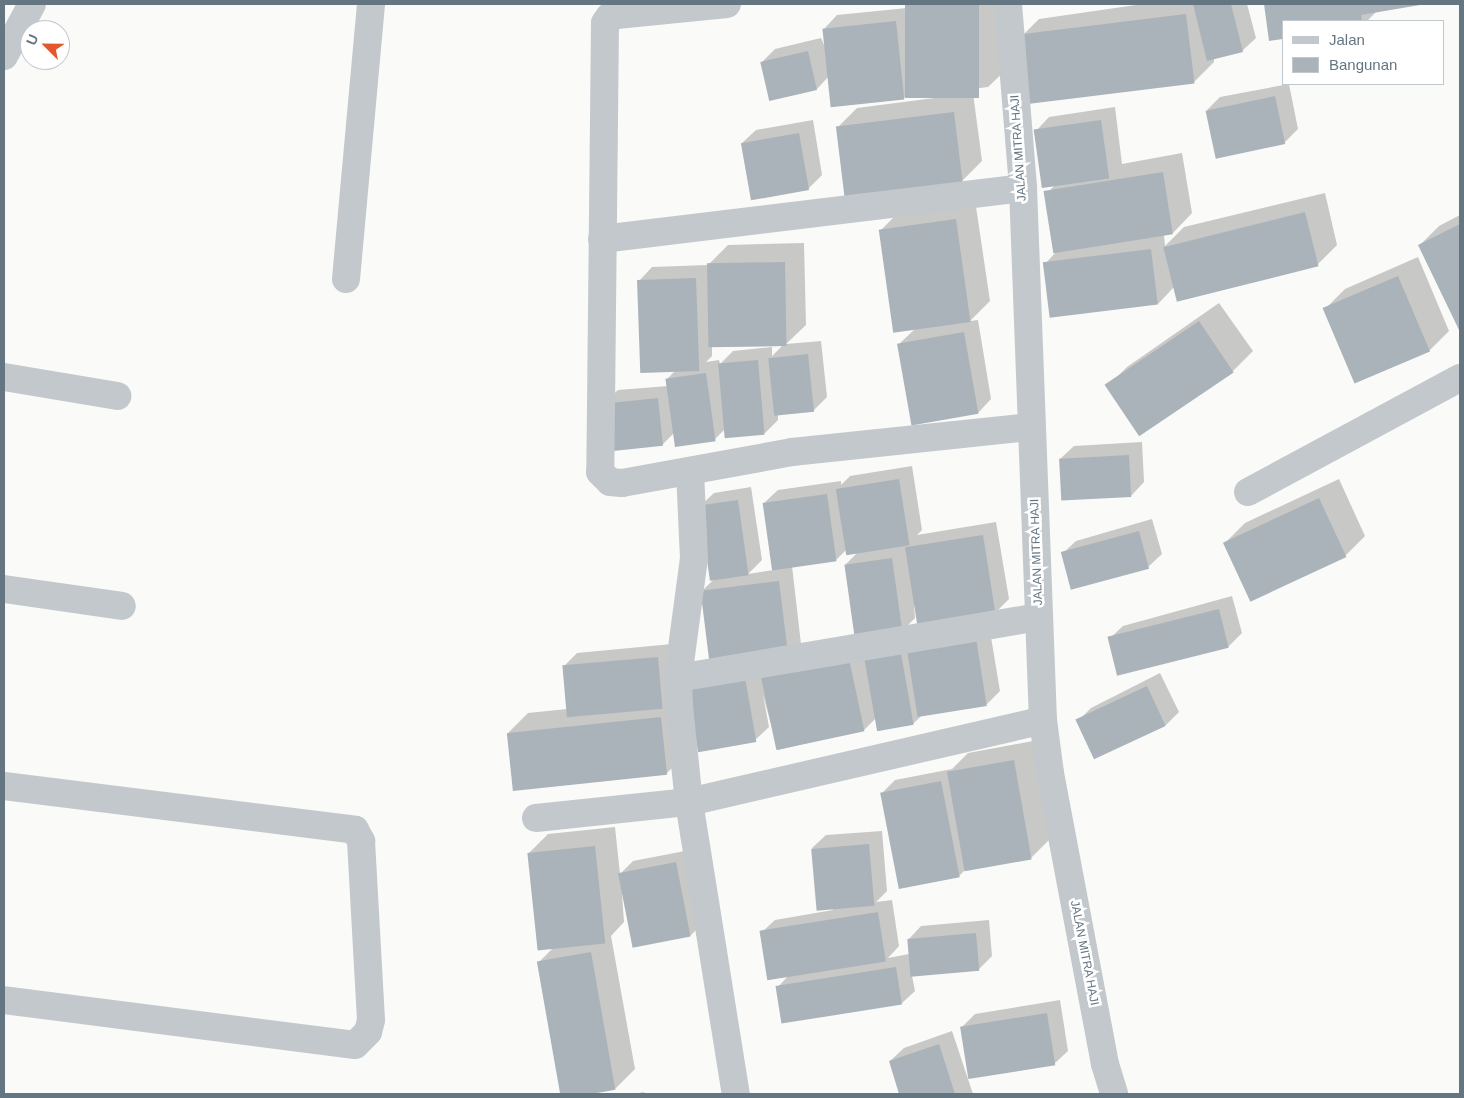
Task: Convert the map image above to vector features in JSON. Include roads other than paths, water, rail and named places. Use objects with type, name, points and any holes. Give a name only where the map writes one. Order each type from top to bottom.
[{"type":"street","points":[[4,56],[32,4]]},
{"type":"street","points":[[346,279],[371,4]]},
{"type":"street","points":[[727,4],[617,15],[609,17],[605,23],[600,472],[610,482],[622,483],[792,452],[1031,427]]},
{"type":"street","name":"JALAN MITRA HAJI","points":[[1008,4],[1023,188],[1043,720],[1050,773],[1105,1064],[1114,1094]]},
{"type":"street","points":[[602,239],[1023,188]]},
{"type":"street","points":[[4,377],[117,396]]},
{"type":"street","points":[[1248,492],[1460,378]]},
{"type":"street","points":[[690,471],[694,558],[678,678],[689,802],[736,1094]]},
{"type":"street","points":[[4,589],[122,606]]},
{"type":"street","points":[[678,678],[1039,617]]},
{"type":"street","points":[[536,818],[689,802],[1043,720]]},
{"type":"street","points":[[4,786],[355,830],[361,841],[370,1020],[368,1032],[355,1044],[4,1000]]}]
